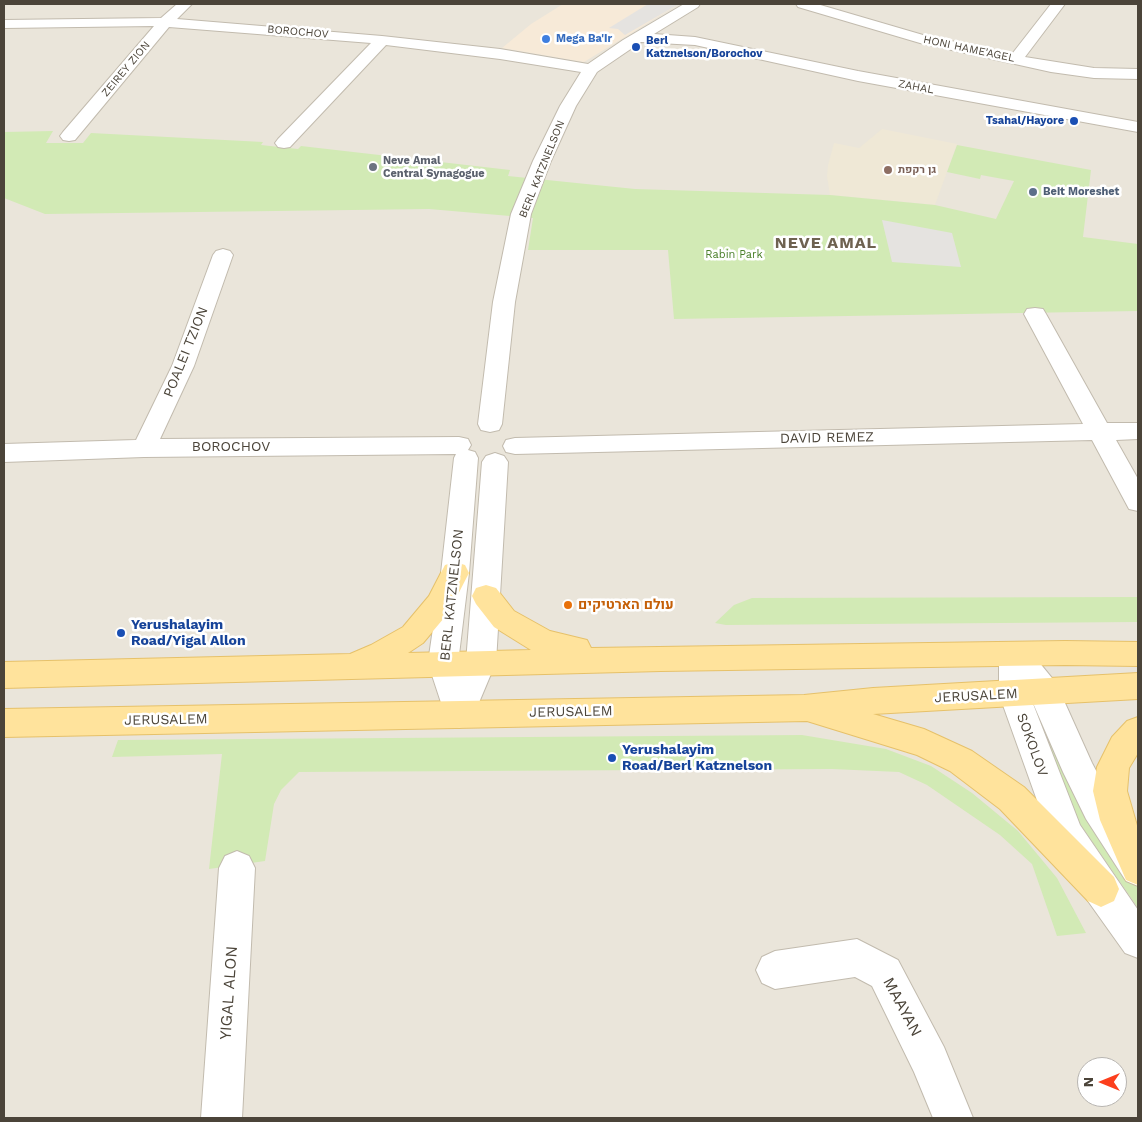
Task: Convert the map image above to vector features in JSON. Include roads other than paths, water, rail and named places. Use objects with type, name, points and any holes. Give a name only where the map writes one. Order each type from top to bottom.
[{"type":"main road","points":[[348,667],[381,654],[413,634],[439,604],[455,573]]},
{"type":"main road","points":[[486,596],[504,619],[543,642],[580,649],[661,658]]},
{"type":"main road","points":[[4,675],[661,658],[1138,654]]},
{"type":"main road","name":"JERUSALEM","points":[[4,723],[804,708],[873,701],[1138,686]]},
{"type":"main road","points":[[804,708],[924,743],[961,761],[1012,798],[1101,889]]},
{"type":"main road","points":[[1138,731],[1123,747],[1113,767],[1110,791],[1117,820],[1138,868]]},
{"type":"street","name":"ZEIREY ZION","points":[[69,136],[165,22],[185,4]]},
{"type":"street","name":"BERL KATZNELSON","points":[[490,424],[504,302],[523,210],[568,106],[591,69],[638,37],[693,4]]},
{"type":"street","name":"HONI HAME'AGEL","points":[[803,4],[920,39],[1094,73],[1138,74]]},
{"type":"street","points":[[1016,59],[1058,4]]},
{"type":"street","name":"BOROCHOV","points":[[4,24],[165,22],[382,40],[500,54],[591,69]]},
{"type":"street","name":"ZAHAL","points":[[664,22],[677,32],[695,41]]},
{"type":"street","name":"ZAHAL","points":[[638,37],[695,41],[858,76],[1138,127]]},
{"type":"street","points":[[284,143],[382,40]]},
{"type":"street","name":"POALEI TZION","points":[[144,448],[183,366],[223,255]]},
{"type":"street","points":[[1035,314],[1138,502]]},
{"type":"street","points":[[458,714],[481,662],[486,596],[505,454],[512,434],[499,426],[490,424],[472,428],[465,433],[462,452],[479,463],[505,454]]},
{"type":"street","name":"DAVID REMEZ","points":[[505,454],[1138,431]]},
{"type":"street","name":"BOROCHOV","points":[[4,453],[144,448],[462,452]]},
{"type":"street","name":"BERL KATZNELSON","points":[[458,714],[443,663],[455,573],[462,452]]},
{"type":"street","name":"SOKOLOV","points":[[1014,654],[1030,693],[1066,834],[1101,889],[1138,940]]},
{"type":"street","name":"SOKOLOV","points":[[1030,693],[1079,772],[1098,808],[1138,868]]},
{"type":"street","name":"YIGAL ALON","points":[[221,1118],[237,868]]},
{"type":"street","name":"MAAYAN","points":[[775,970],[857,958],[885,973],[930,1061],[953,1118]]},
{"type":"place","name":"Mega Ba'Ir","points":[[546,39]]},
{"type":"place","name":"Berl Katznelson/Borochov","points":[[636,47]]},
{"type":"place","name":"Tsahal/Hayore","points":[[1074,121]]},
{"type":"place","name":"Neve Amal Central Synagogue","points":[[373,167]]},
{"type":"place","name":"גן רקפת","points":[[888,170]]},
{"type":"place","name":"Beit Moreshet","points":[[1033,192]]},
{"type":"place","name":"עולם הארטיקים","points":[[568,605]]},
{"type":"place","name":"Yerushalayim Road/Yigal Allon","points":[[121,633]]},
{"type":"place","name":"Yerushalayim Road/Berl Katznelson","points":[[612,758]]},
{"type":"district","name":"NEVE AMAL","points":[[826,243]]},
{"type":"park label","name":"Rabin Park","points":[[734,255]]}]
